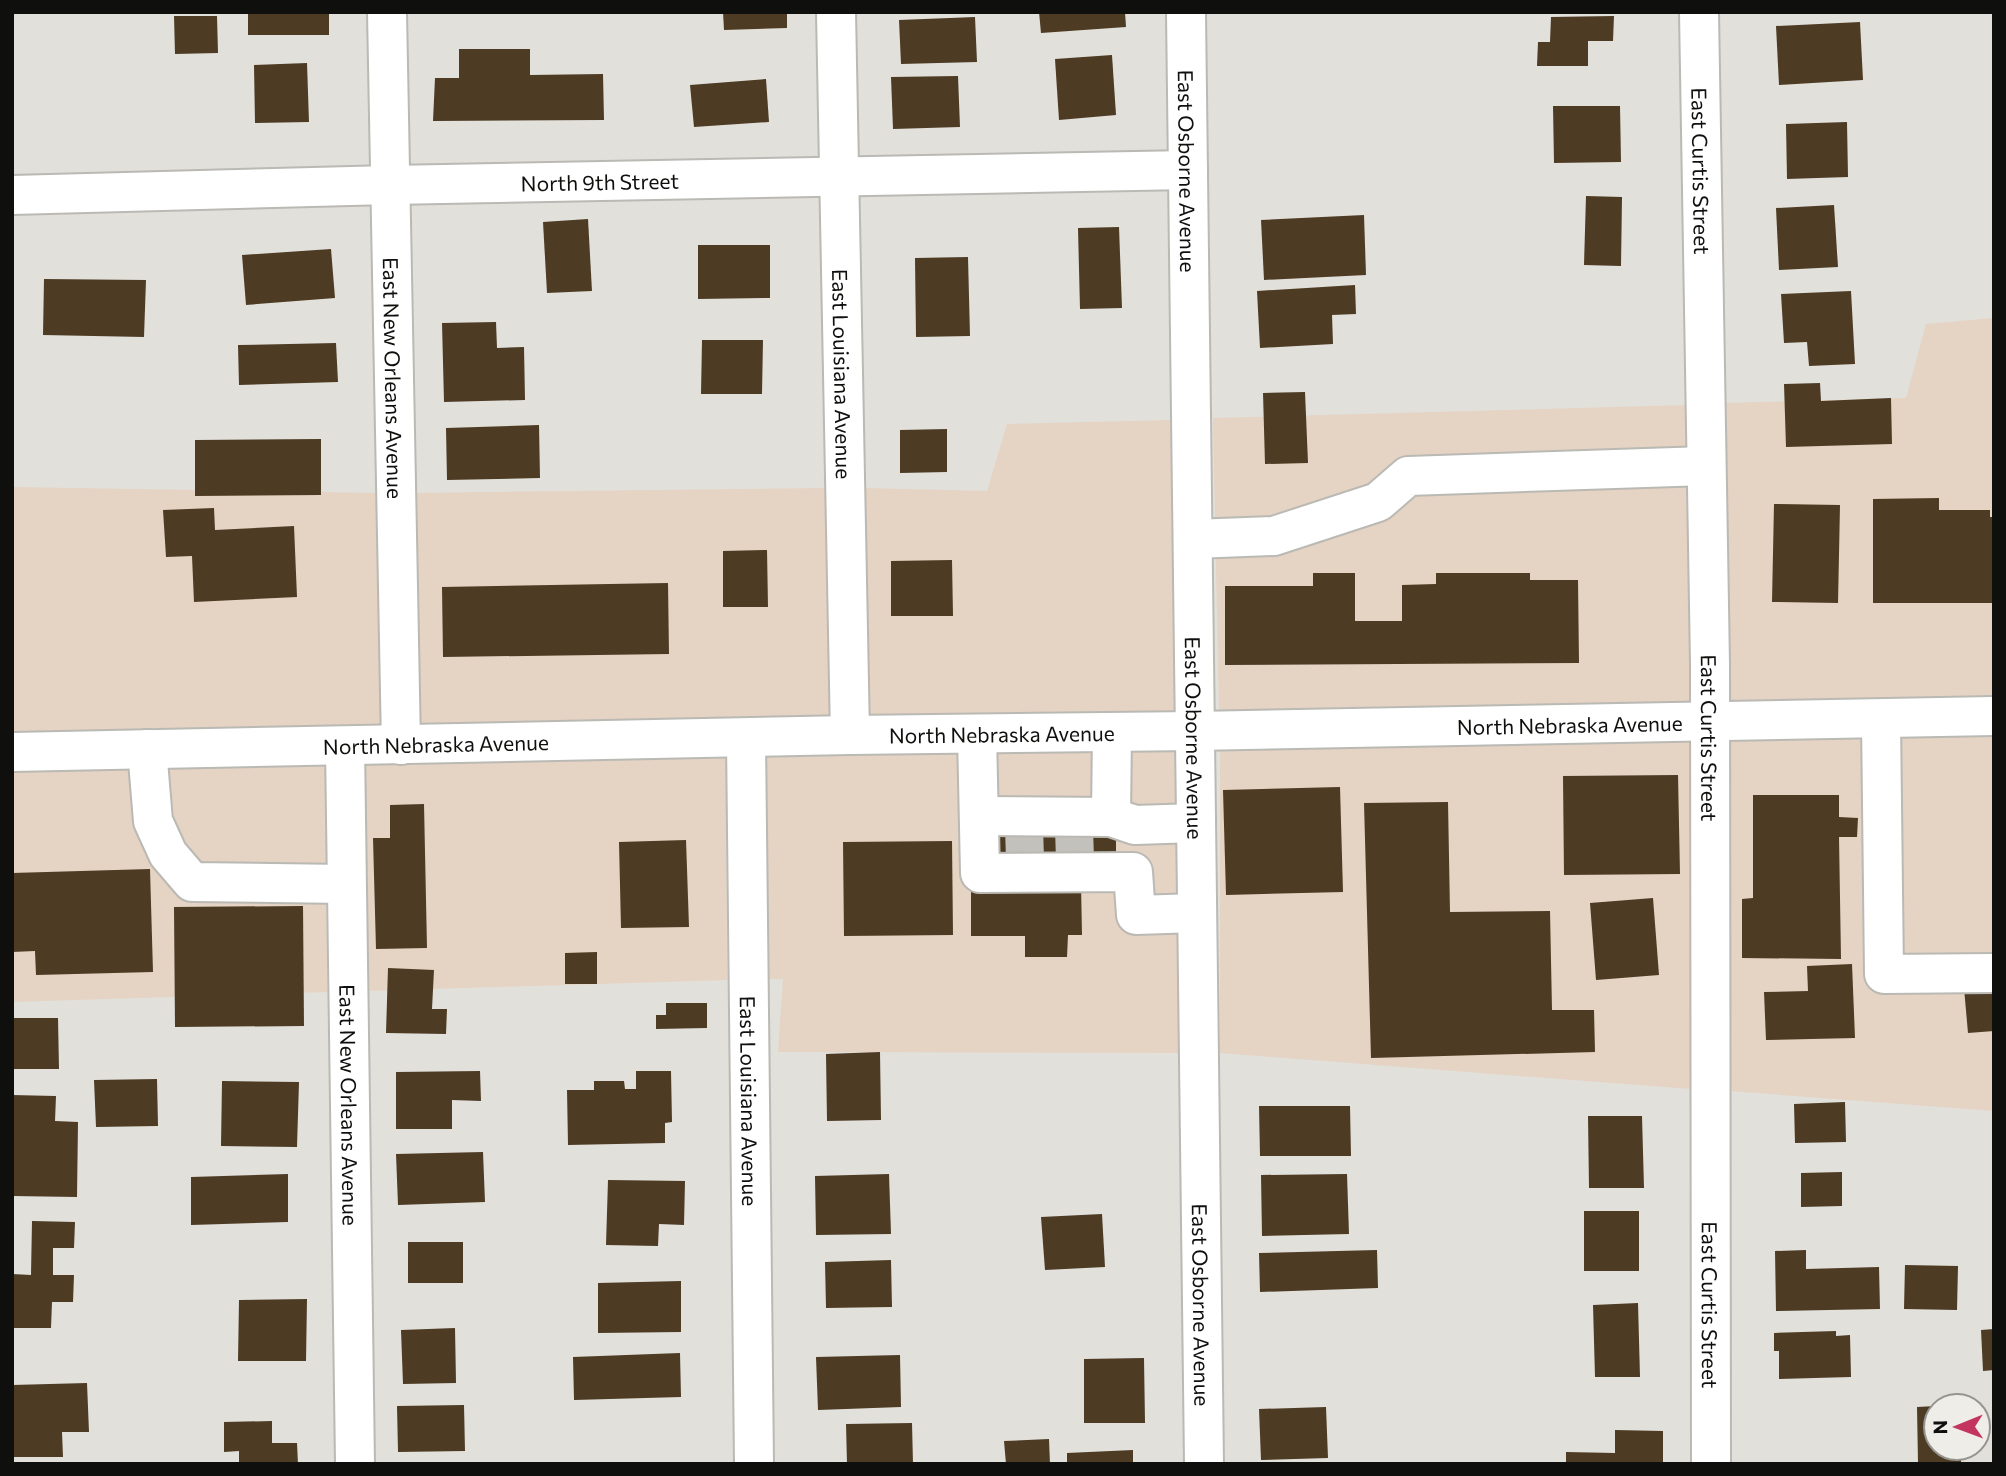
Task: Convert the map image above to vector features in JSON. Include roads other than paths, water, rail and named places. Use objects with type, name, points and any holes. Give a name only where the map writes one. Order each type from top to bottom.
[{"type":"street","name":"East New Orleans Avenue","points":[[387,12],[401,745]]},
{"type":"street","name":"East Louisiana Avenue","points":[[836,12],[850,735]]},
{"type":"street","name":"East Osborne Avenue","points":[[1186,12],[1204,1464]]},
{"type":"street","name":"East Curtis Street","points":[[1699,12],[1710,722],[1711,1464]]},
{"type":"street","name":"North 9th Street","points":[[12,195],[1188,170]]},
{"type":"street","points":[[1193,539],[1274,536],[1378,502],[1408,476],[1706,466]]},
{"type":"street","name":"North Nebraska Avenue","points":[[12,752],[1994,716]]},
{"type":"street","points":[[1881,719],[1884,974],[1994,973]]},
{"type":"street","points":[[1091,836],[1112,732]]},
{"type":"street","points":[[977,733],[980,873],[1024,844],[1196,823]]},
{"type":"street","name":"East Louisiana Avenue","points":[[746,738],[754,1464]]},
{"type":"street","name":"East New Orleans Avenue","points":[[345,746],[355,1464]]},
{"type":"street","points":[[147,749],[153,821],[168,854],[192,882],[346,884]]},
{"type":"street","points":[[980,817],[1024,844],[1091,836],[1133,872],[1136,915],[1197,913]]},
{"type":"street","points":[[1091,836],[1133,872]]},
{"type":"tunnel","points":[[1024,827],[1025,859]]},
{"type":"tunnel","points":[[1074,828],[1075,860]]}]
